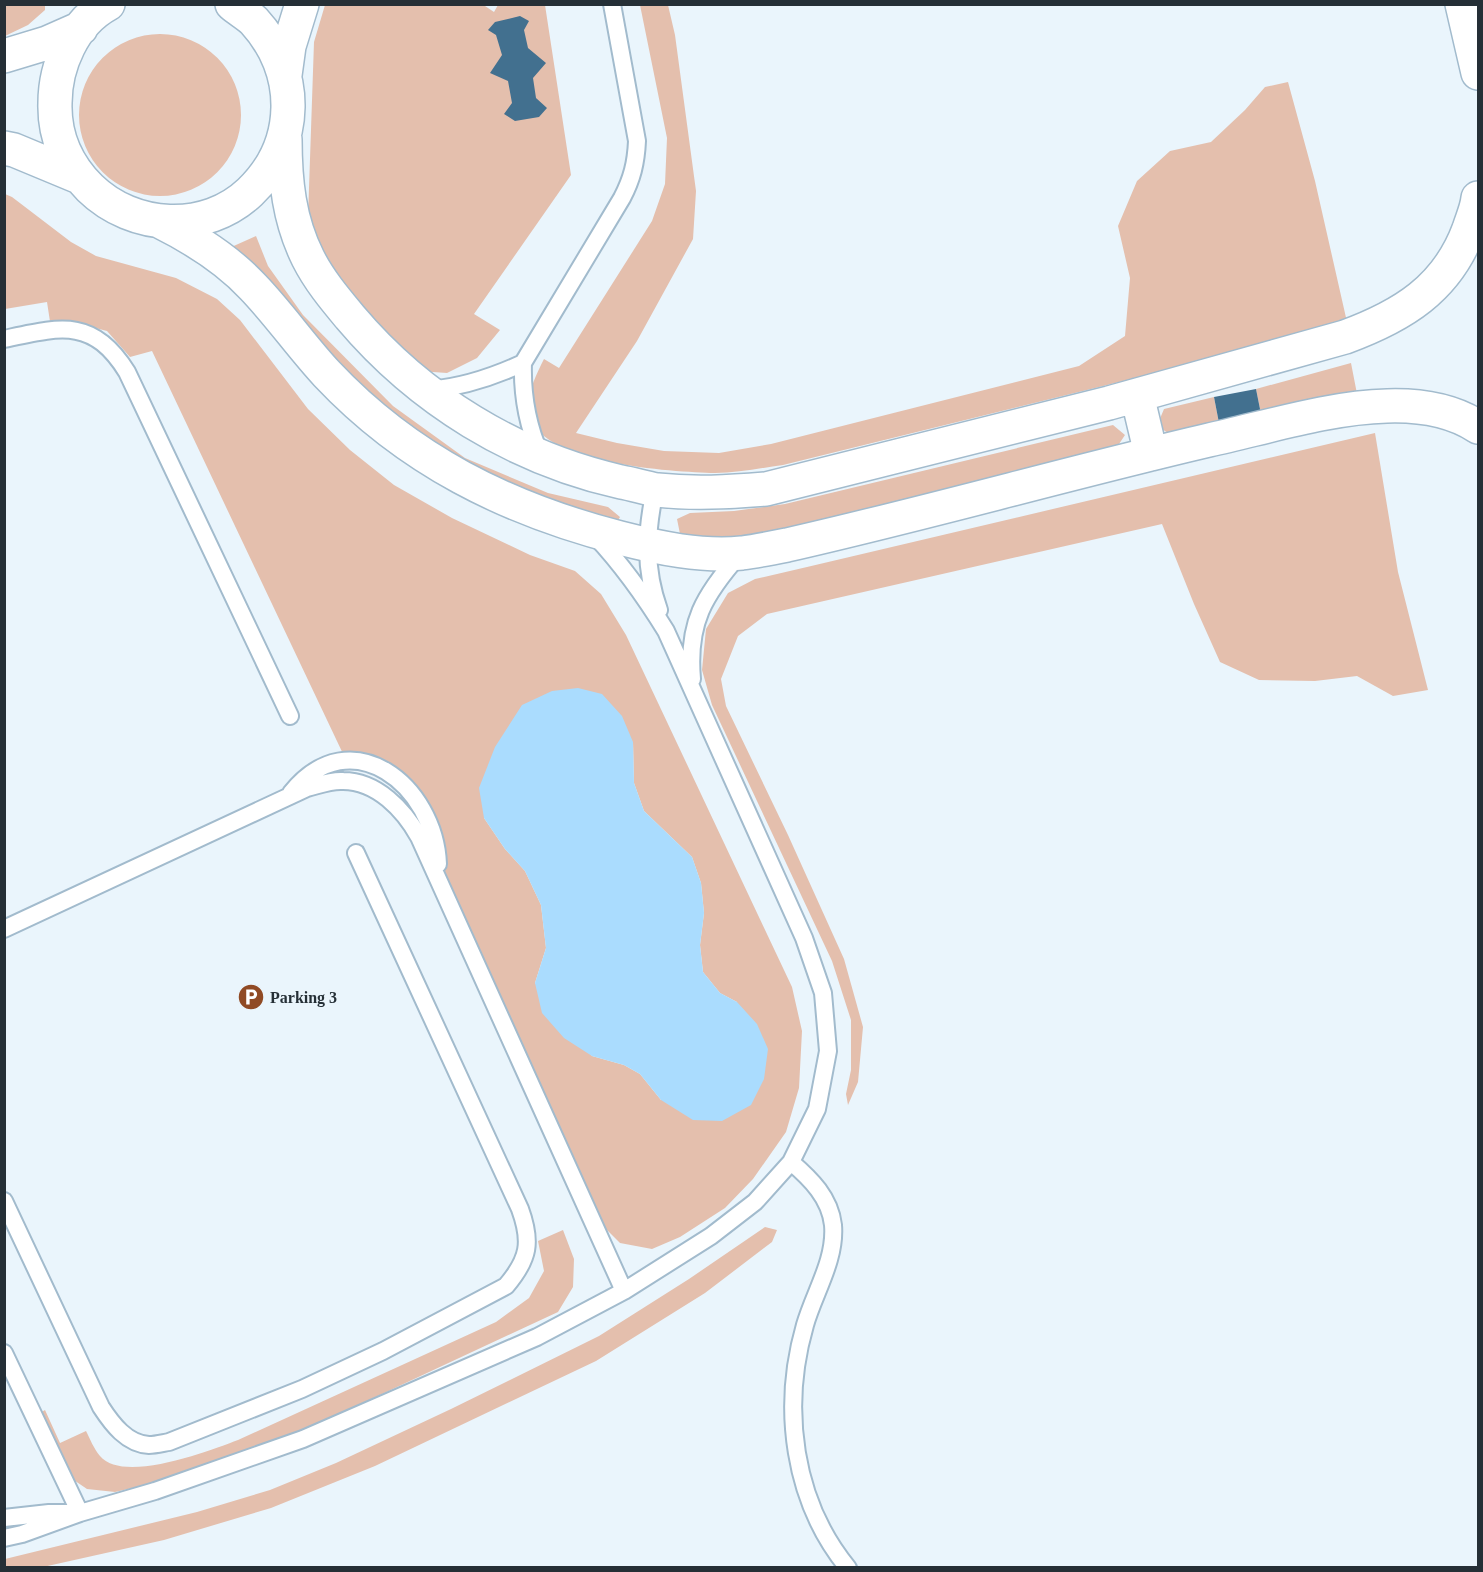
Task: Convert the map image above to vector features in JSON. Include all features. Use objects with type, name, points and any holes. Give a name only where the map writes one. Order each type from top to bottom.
[{"type":"street","points":[[108,4],[81,28],[64,55],[55,86],[54,118],[62,149],[79,177],[102,199],[130,215],[161,222],[195,239],[225,261],[253,286],[327,374],[384,427],[447,470],[506,500],[589,530],[647,545],[695,552],[741,553],[834,535],[1151,454],[1322,415],[1386,405],[1415,406],[1444,412],[1479,427]]},
{"type":"street","points":[[232,4],[253,20],[272,45],[285,75]]},
{"type":"street","points":[[302,4],[289,46],[285,75],[289,107],[285,139],[287,189],[294,220],[308,258],[329,292],[374,345],[425,390],[481,428],[541,457],[597,476],[655,490],[710,494],[766,489],[1137,395],[1345,337],[1381,323],[1414,303],[1442,277],[1464,242],[1479,198]]},
{"type":"street","points":[[1462,4],[1479,73]]},
{"type":"street","points":[[4,56],[47,43],[81,28]]},
{"type":"street","points":[[161,222],[193,220],[223,210],[250,192],[270,168],[285,139]]},
{"type":"street","points":[[4,148],[79,177]]},
{"type":"street","points":[[1137,395],[1151,454]]},
{"type":"lane","points":[[541,457],[531,434],[525,411],[522,387],[523,363],[622,198],[631,181],[636,161],[637,141],[612,4]]},
{"type":"lane","points":[[4,339],[46,330],[65,329],[85,333],[103,342],[117,356],[127,372],[290,716]]},
{"type":"lane","points":[[425,390],[450,388],[475,382],[523,363]]},
{"type":"lane","points":[[4,1538],[156,1491],[303,1439],[537,1337],[624,1291],[711,1236],[755,1202],[791,1162],[817,1109],[828,1052],[823,993],[804,938],[666,631],[656,602],[647,545],[655,490]]},
{"type":"lane","points":[[589,530],[618,561],[644,595],[666,631]]},
{"type":"lane","points":[[694,692],[690,654],[698,616],[715,582],[741,553]]},
{"type":"lane","points":[[287,797],[301,780],[316,769],[332,763],[350,761],[368,763],[385,769],[405,785],[421,806],[432,829],[438,854],[438,880]]},
{"type":"lane","points":[[4,929],[287,797],[326,783],[345,780],[381,793],[410,820],[624,1291]]},
{"type":"lane","points":[[4,1201],[101,1407],[112,1425],[120,1432],[128,1438],[148,1445],[169,1442],[302,1389],[383,1351],[506,1286],[520,1270],[527,1250],[527,1229],[524,1219],[356,853]]},
{"type":"lane","points":[[791,1162],[812,1179],[825,1200],[833,1223],[833,1248],[805,1326],[793,1382],[794,1440],[807,1497],[832,1548],[848,1568]]},
{"type":"lane","points":[[4,1353],[80,1513]]},
{"type":"lane","points":[[4,1518],[49,1512],[80,1513]]},
{"type":"shaded area","points":[[5,4],[45,5],[45,10],[28,25],[5,36]]},
{"type":"shaded area","points":[[482,4],[494,12],[498,5],[545,5],[571,175],[474,314],[500,330],[477,358],[447,373],[419,371],[321,263],[308,217],[314,42],[325,5]]},
{"type":"shaded area","points":[[640,5],[668,5],[675,35],[696,191],[693,239],[637,341],[576,433],[664,451],[719,453],[771,444],[1079,366],[1125,336],[1130,278],[1118,226],[1137,181],[1170,151],[1211,142],[1245,110],[1265,87],[1288,82],[1315,181],[1347,322],[1188,365],[783,465],[723,473],[669,470],[608,461],[579,454],[554,443],[536,429],[528,411],[530,391],[535,377],[544,359],[559,368],[652,221],[665,184],[667,138]]},
{"type":"shaded area","points":[[160,34],[176,35],[191,40],[218,57],[235,84],[240,99],[240,131],[235,146],[218,173],[191,190],[176,195],[160,196],[144,195],[129,190],[102,173],[85,146],[80,131],[79,115],[80,99],[85,84],[102,57],[129,40],[144,35]]},
{"type":"shaded area","points":[[5,194],[71,242],[96,256],[176,278],[217,299],[240,320],[308,409],[350,450],[394,485],[452,518],[530,555],[575,571],[601,594],[626,635],[792,987],[802,1031],[799,1088],[786,1132],[753,1179],[725,1208],[680,1237],[652,1249],[620,1243],[604,1227],[396,780],[345,758],[152,351],[130,357],[107,331],[80,324],[51,328],[47,302],[5,309]],"holes":[[[633,742],[634,783],[644,811],[692,857],[701,883],[704,913],[700,945],[703,972],[720,993],[737,1002],[661,1100],[640,1074],[624,1065],[592,1056],[535,983],[546,948],[541,905],[525,871],[505,849],[484,818]]]},
{"type":"shaded area","points":[[256,236],[268,266],[303,315],[393,406],[465,458],[548,493],[608,507],[620,517],[613,529],[413,453],[227,249]]},
{"type":"shaded area","points":[[1351,363],[1358,399],[1261,414],[1256,389]]},
{"type":"shaded area","points":[[1214,397],[1219,423],[1171,435],[1162,429],[1159,421],[1164,409]]},
{"type":"shaded area","points":[[1113,425],[1125,435],[1115,450],[738,540],[680,534],[677,519],[690,513],[734,511],[785,504]]},
{"type":"shaded area","points":[[1375,433],[1398,572],[1428,690],[1393,696],[1357,676],[1315,681],[1259,680],[1220,662],[1162,524],[767,614],[738,636],[721,679],[726,706],[844,959],[863,1027],[858,1082],[848,1105],[846,1094],[851,1070],[851,1020],[832,961],[712,705],[702,670],[706,629],[728,593],[755,579]]},
{"type":"shaded area","points":[[765,1227],[777,1230],[772,1242],[705,1293],[596,1361],[375,1466],[271,1508],[164,1540],[43,1567],[5,1567],[5,1559],[197,1512],[270,1490],[336,1463],[599,1336]]},
{"type":"shaded area","points":[[563,1230],[574,1259],[573,1287],[558,1312],[249,1456],[175,1478],[115,1492],[87,1489],[62,1472],[35,1416],[45,1410],[60,1443],[86,1431],[100,1456],[111,1464],[127,1467],[146,1466],[167,1463],[207,1451],[238,1440],[496,1322],[529,1298],[544,1271],[538,1241]]},
{"type":"water","points":[[578,688],[602,694],[622,716],[633,742],[634,783],[644,811],[692,857],[701,883],[704,913],[700,945],[703,972],[720,993],[737,1002],[757,1024],[768,1049],[764,1079],[751,1105],[722,1121],[693,1120],[661,1100],[640,1074],[624,1065],[592,1056],[564,1038],[542,1013],[535,983],[546,948],[541,905],[525,871],[505,849],[484,818],[479,788],[495,747],[522,705],[552,691]]},
{"type":"building","points":[[520,16],[529,21],[524,30],[528,48],[546,63],[533,78],[536,98],[547,108],[539,117],[515,121],[504,114],[512,103],[508,81],[490,73],[502,55],[496,35],[488,30],[495,22]]},
{"type":"building","points":[[1256,389],[1261,414],[1219,423],[1214,397]]},
{"type":"place","name":"Parking 3","points":[[251,997]]}]
